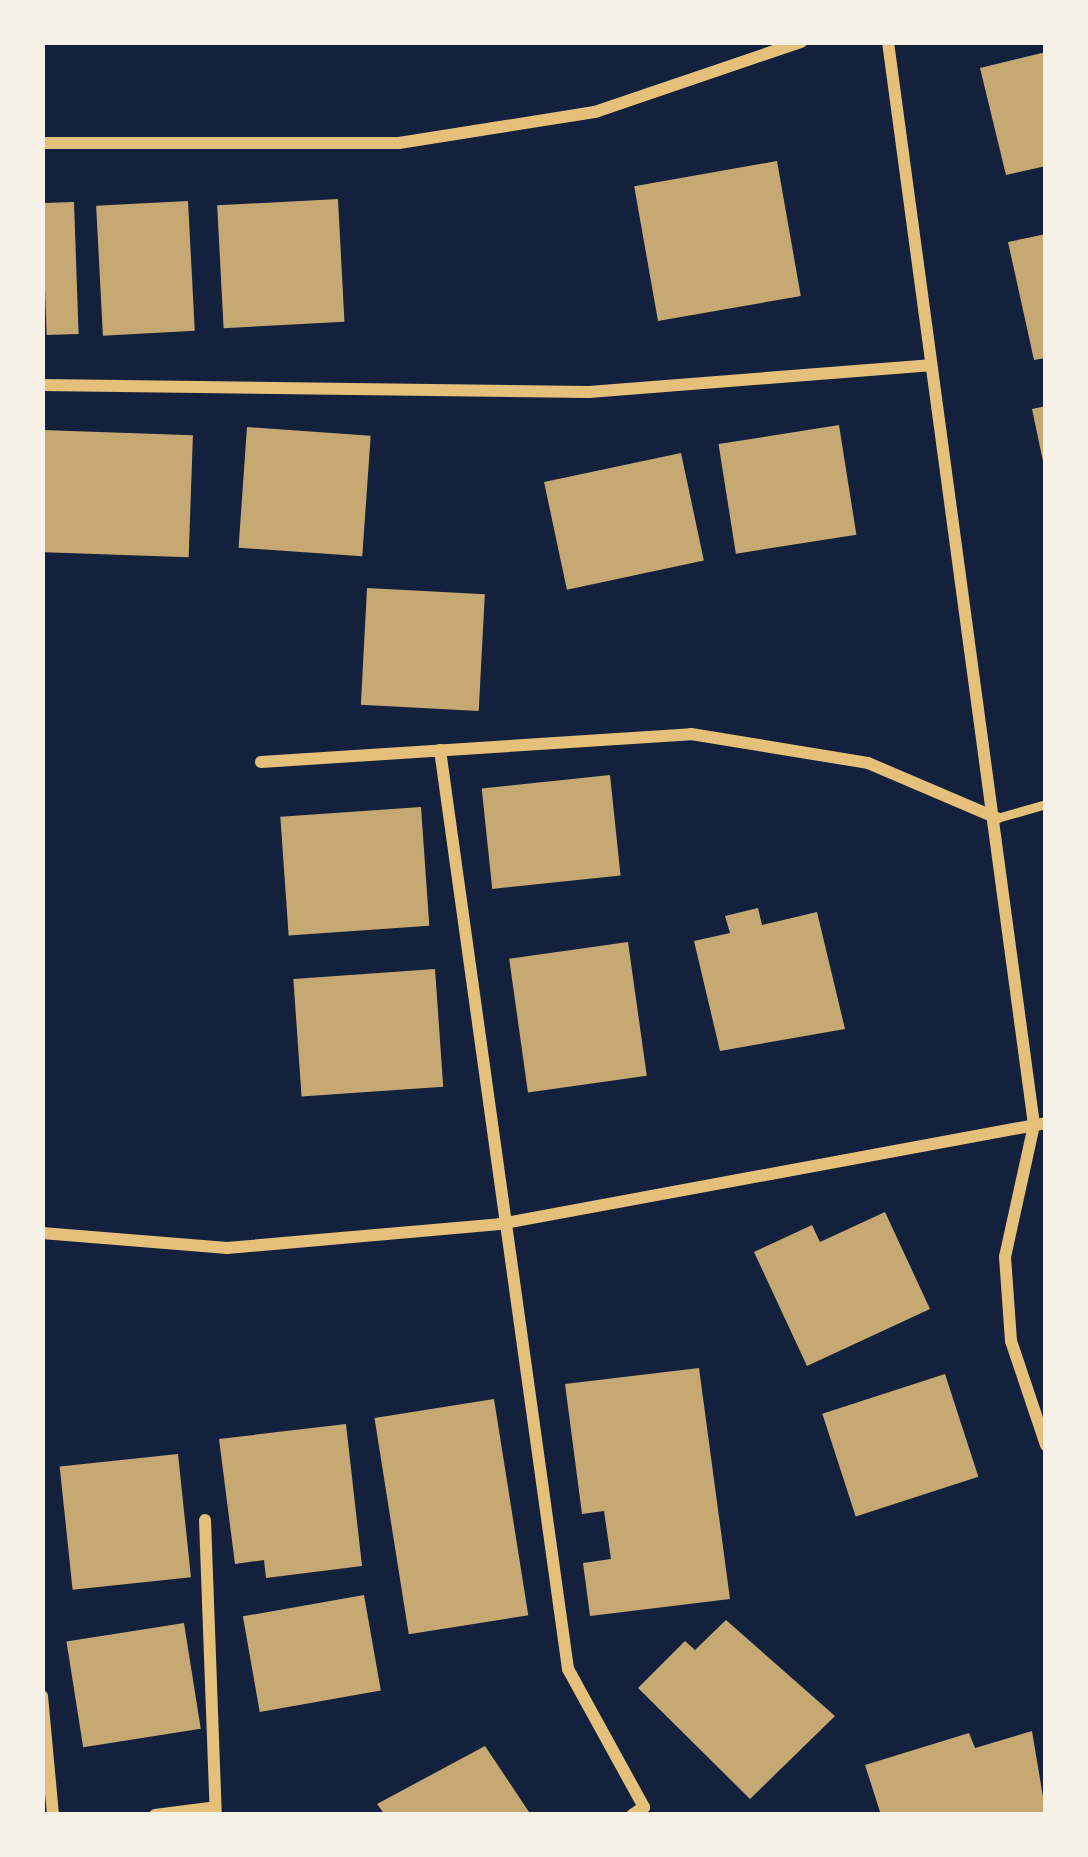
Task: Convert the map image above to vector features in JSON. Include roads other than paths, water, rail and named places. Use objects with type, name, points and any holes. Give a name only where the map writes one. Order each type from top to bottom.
[{"type":"street","points":[[42,143],[399,143],[595,112],[800,42]]},
{"type":"street","points":[[888,42],[1040,1124],[1005,1257],[1011,1341],[1046,1445]]},
{"type":"street","points":[[42,385],[589,392],[930,365]]},
{"type":"street","points":[[261,762],[691,734],[868,764],[997,818]]},
{"type":"street","points":[[440,750],[500,1224],[568,1669],[644,1807],[632,1815]]},
{"type":"street","points":[[42,1233],[227,1248],[500,1224],[1040,1124]]},
{"type":"street","points":[[154,1815],[213,1811],[205,1520]]},
{"type":"street","points":[[42,1696],[53,1815]]},
{"type":"lane","points":[[997,818],[1046,804]]}]
